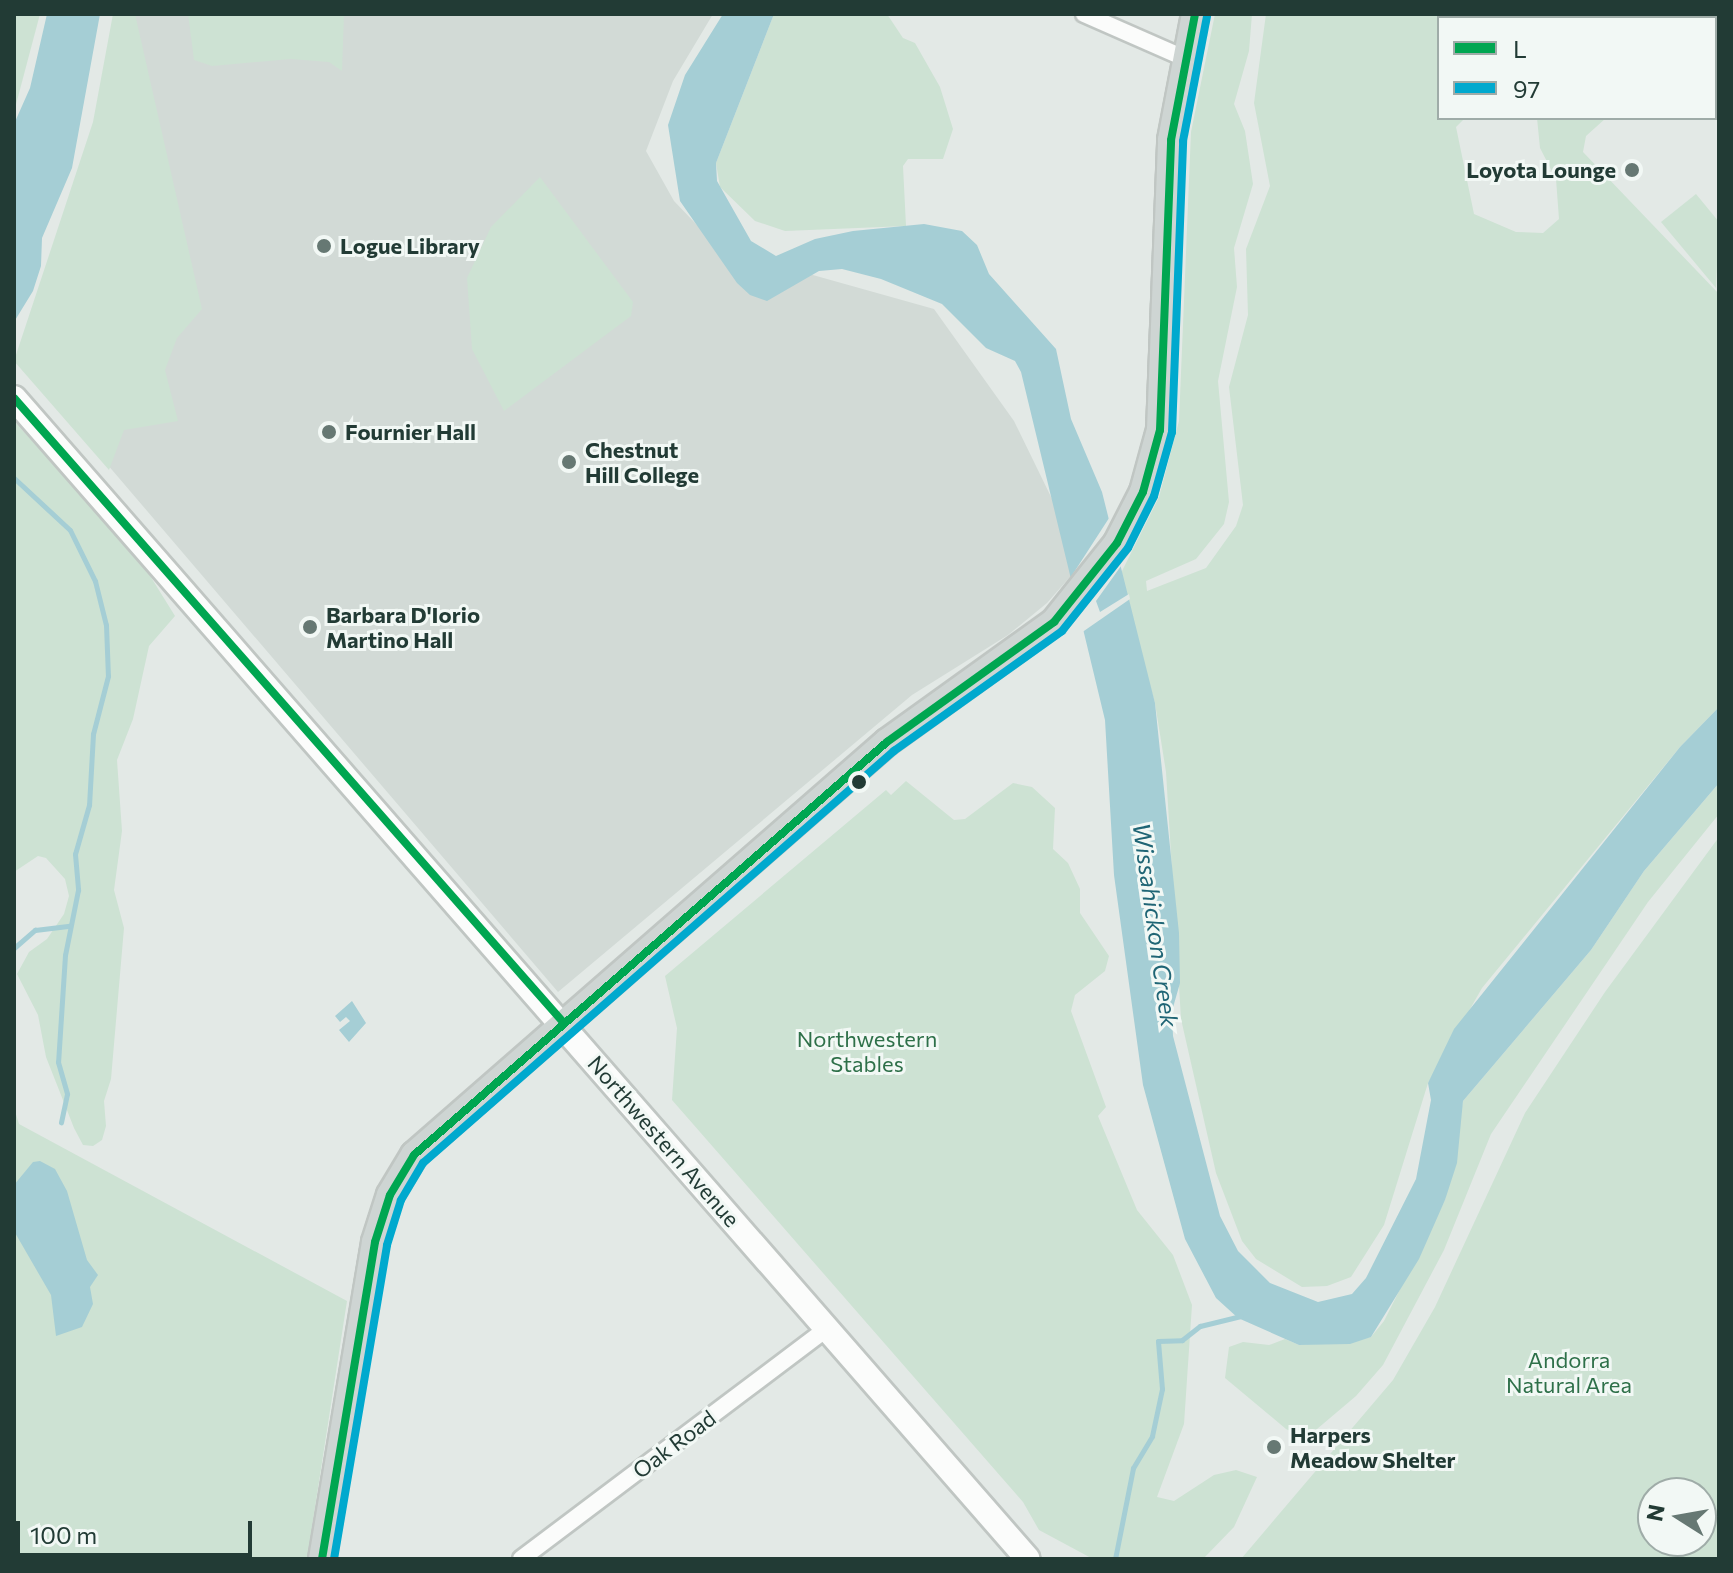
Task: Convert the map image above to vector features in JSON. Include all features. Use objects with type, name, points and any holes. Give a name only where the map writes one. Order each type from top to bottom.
[{"type":"main road","points":[[322,1559],[370,1269],[390,1195],[424,1143],[887,742],[1018,650],[1070,606],[1117,543],[1143,492],[1163,407],[1169,166],[1184,58],[1195,14]]},
{"type":"street","points":[[1084,14],[1184,58]]},
{"type":"street","name":"Northwestern Avenue","points":[[14,398],[563,1022],[1028,1559]]},
{"type":"street","name":"Oak Road","points":[[521,1559],[826,1329]]},
{"type":"shaded area","name":"Chestnut Hill College","points":[[118,14],[713,14],[673,81],[646,151],[674,201],[720,249],[934,309],[1014,421],[1054,503],[1076,570],[1047,603],[1008,635],[912,695],[558,992],[19,361],[97,126]]},
{"type":"green space","points":[[14,14],[40,14],[14,112]]},
{"type":"green space","points":[[113,14],[135,14],[202,309],[177,338],[165,370],[178,421],[124,430],[109,470],[14,361],[93,122]]},
{"type":"green space","points":[[188,14],[344,14],[342,71],[329,62],[291,59],[212,66],[194,60]]},
{"type":"green space","points":[[774,14],[887,14],[903,38],[915,43],[940,87],[953,129],[943,159],[908,159],[903,166],[906,226],[785,231],[755,221],[720,187],[716,163]]},
{"type":"green space","points":[[1215,14],[1252,14],[1249,51],[1234,104],[1245,131],[1253,184],[1234,248],[1237,287],[1218,381],[1229,502],[1224,524],[1196,559],[1146,581],[1147,591],[1206,568],[1236,526],[1243,505],[1229,387],[1248,315],[1246,249],[1270,186],[1254,103],[1266,14],[1472,14],[1437,16],[1437,120],[1463,120],[1456,127],[1474,214],[1516,232],[1543,233],[1559,219],[1556,179],[1540,148],[1537,120],[1604,120],[1586,136],[1583,152],[1719,294],[1719,707],[1680,747],[1482,988],[1428,1083],[1384,1225],[1351,1277],[1327,1286],[1302,1287],[1256,1259],[1242,1241],[1216,1173],[1181,1019],[1166,772],[1155,703],[1119,577],[1159,497],[1179,421],[1191,132]]},
{"type":"green space","points":[[1501,14],[1620,14],[1560,16]]},
{"type":"green space","points":[[540,177],[633,302],[631,316],[504,411],[472,349],[467,278],[491,227]]},
{"type":"green space","points":[[1696,194],[1719,222],[1716,288],[1661,222]]},
{"type":"green space","points":[[14,421],[139,558],[175,616],[149,646],[133,719],[117,760],[122,831],[114,890],[124,928],[111,1079],[104,1101],[106,1126],[102,1140],[93,1146],[83,1145],[74,1128],[46,1057],[38,1015],[17,974],[29,952],[47,939],[64,914],[69,896],[65,879],[46,858],[38,856],[14,872]]},
{"type":"green space","name":"Northwestern Stables","points":[[906,781],[954,820],[965,819],[1013,783],[1032,787],[1055,808],[1053,849],[1068,863],[1080,889],[1080,913],[1109,956],[1105,971],[1075,995],[1071,1011],[1106,1107],[1098,1116],[1137,1210],[1173,1255],[1192,1305],[1184,1424],[1157,1497],[1174,1501],[1214,1475],[1236,1470],[1257,1477],[1234,1527],[1203,1559],[1093,1559],[1039,1530],[1023,1502],[672,1100],[677,1028],[665,976],[886,790],[891,795]]},
{"type":"green space","points":[[1719,783],[1719,814],[1648,902],[1491,1134],[1444,1250],[1383,1365],[1356,1396],[1317,1429],[1303,1437],[1286,1429],[1225,1378],[1229,1347],[1243,1342],[1269,1345],[1285,1339],[1299,1345],[1371,1337],[1384,1321],[1445,1200],[1463,1101],[1591,950],[1644,871]]},
{"type":"green space","name":"Andorra Natural Area","points":[[1719,837],[1719,1559],[1241,1559],[1393,1380],[1435,1307],[1525,1113],[1605,992]]},
{"type":"green space","points":[[14,1108],[19,1124],[347,1301],[307,1559],[14,1559]]},
{"type":"water","points":[[47,14],[100,14],[72,168],[42,238],[41,266],[33,291],[14,322],[14,124],[30,88]]},
{"type":"water","name":"Wissahickon Creek","points":[[723,14],[774,14],[716,163],[717,181],[751,241],[776,256],[815,239],[853,231],[924,224],[962,231],[977,245],[989,274],[1056,349],[1071,419],[1102,492],[1155,703],[1179,933],[1180,983],[1172,1011],[1173,1036],[1220,1216],[1238,1251],[1270,1283],[1318,1302],[1352,1294],[1366,1278],[1416,1179],[1431,1100],[1428,1083],[1454,1029],[1680,747],[1719,707],[1719,783],[1644,871],[1591,950],[1463,1101],[1457,1163],[1445,1200],[1419,1259],[1371,1337],[1350,1344],[1299,1345],[1238,1318],[1216,1298],[1185,1239],[1143,1085],[1114,875],[1105,720],[1021,372],[1015,361],[986,348],[942,304],[881,279],[842,269],[819,271],[767,301],[750,295],[737,283],[680,201],[668,125],[685,75]]},
{"type":"water","points":[[352,1001],[366,1023],[349,1042],[339,1030],[350,1021],[346,1017],[340,1022],[335,1016]]},
{"type":"water","points":[[40,1161],[55,1169],[67,1191],[87,1260],[98,1275],[90,1287],[93,1304],[82,1327],[56,1336],[51,1295],[14,1231],[14,1185],[33,1162]]},
{"type":"pier","points":[[1111,515],[1121,566],[1096,601],[1100,612],[1129,594],[1130,599],[1081,633],[1069,580]]},
{"type":"waterway","points":[[14,478],[70,530],[95,581],[106,625],[108,676],[93,734],[89,805],[75,854],[78,890],[65,955],[58,1062],[67,1094],[61,1122]]},
{"type":"waterway","points":[[14,948],[35,930],[70,926]]},
{"type":"waterway","points":[[1115,1559],[1133,1468],[1152,1436],[1162,1389],[1158,1341],[1182,1340],[1200,1326],[1241,1316]]},
{"type":"transit line","name":"L","points":[[322,1559],[375,1242],[390,1195],[414,1155],[887,742],[1054,622],[1117,543],[1143,492],[1160,430],[1171,140],[1195,14]]},
{"type":"transit line","name":"97","points":[[334,1559],[387,1245],[401,1200],[423,1163],[894,751],[1062,631],[1128,548],[1154,496],[1172,432],[1183,141],[1207,16]]},
{"type":"transit line","name":"L","points":[[14,398],[563,1022]]},
{"type":"place","name":"Loyota Lounge","points":[[1632,170]]},
{"type":"place","name":"Logue Library","points":[[324,246]]},
{"type":"place","name":"Fournier Hall","points":[[329,432]]},
{"type":"place","name":"Chestnut Hill College","points":[[569,462]]},
{"type":"place","name":"Barbara D'Iorio Martino Hall","points":[[310,627]]},
{"type":"place","name":"Harpers Meadow Shelter","points":[[1274,1447]]}]
